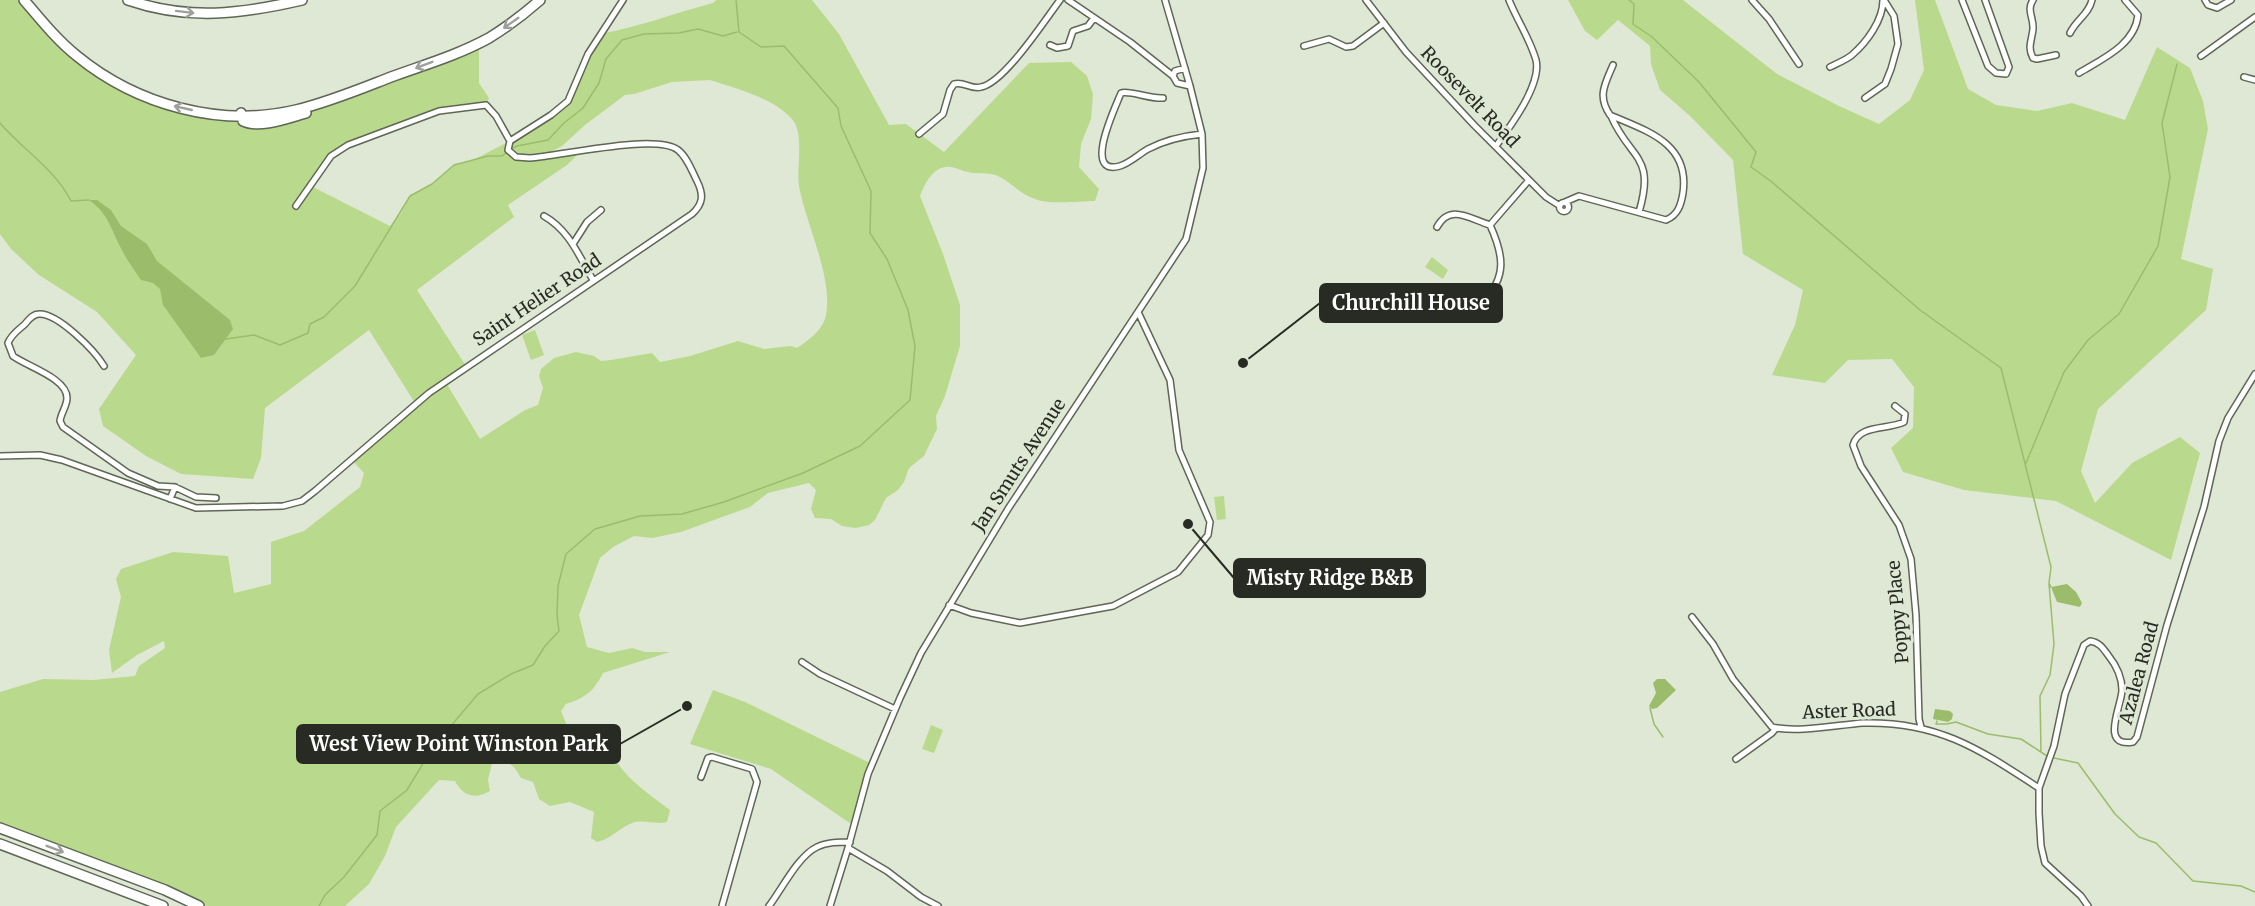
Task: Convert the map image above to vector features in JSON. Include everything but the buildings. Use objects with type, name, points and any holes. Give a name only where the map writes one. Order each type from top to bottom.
[{"type":"highway","points":[[24,0],[75,55],[126,88],[182,109],[241,114],[294,110],[360,89],[479,43],[510,24],[540,0]]},
{"type":"highway","points":[[128,0],[170,10],[210,14],[261,9],[302,0]]},
{"type":"highway","points":[[0,828],[165,890],[199,906]]},
{"type":"highway","points":[[0,844],[163,906]]},
{"type":"street","points":[[296,206],[337,151],[436,112],[486,105],[496,116],[510,141],[551,115],[568,101],[588,54],[623,0]]},
{"type":"street","points":[[919,134],[943,114],[954,84],[961,82],[977,88],[989,84],[1018,56],[1060,0]]},
{"type":"street","points":[[1068,0],[1173,76],[1177,83],[1190,86]]},
{"type":"street","name":"Jan Smuts Avenue","points":[[830,906],[868,774],[921,654],[1008,509],[1187,236],[1204,159],[1202,134],[1165,0]]},
{"type":"street","name":"Roosevelt Road","points":[[1366,0],[1413,60],[1545,197],[1562,204],[1579,196],[1639,212]]},
{"type":"street","points":[[1496,146],[1532,88],[1537,68],[1533,51],[1509,0]]},
{"type":"street","points":[[1752,0],[1769,19],[1799,64]]},
{"type":"street","points":[[1830,67],[1855,52],[1880,19],[1883,0]]},
{"type":"street","points":[[1865,98],[1885,84],[1898,44],[1894,16],[1883,0]]},
{"type":"street","points":[[1962,0],[1988,66],[1996,74],[2006,74],[2009,67],[1985,0]]},
{"type":"street","points":[[2033,0],[2030,7],[2033,26],[2029,49],[2032,57],[2037,59],[2056,55]]},
{"type":"street","points":[[2070,33],[2077,22],[2090,10],[2092,0]]},
{"type":"street","points":[[2079,73],[2130,38],[2138,15],[2125,0]]},
{"type":"street","points":[[2205,0],[2210,6],[2217,8],[2231,0]]},
{"type":"street","points":[[2201,56],[2255,17]]},
{"type":"street","points":[[1050,45],[1057,48],[1068,46],[1073,31],[1088,26],[1094,18]]},
{"type":"street","points":[[1304,46],[1329,39],[1346,47],[1353,46],[1384,23]]},
{"type":"street","points":[[1611,116],[1630,123],[1665,142],[1676,154],[1682,167],[1684,185],[1680,207],[1672,217],[1664,220],[1639,212],[1645,185],[1643,167],[1617,129],[1602,98],[1613,65]]},
{"type":"street","points":[[1173,76],[1175,71],[1185,68]]},
{"type":"street","points":[[2244,77],[2255,80]]},
{"type":"street","points":[[1163,98],[1150,98],[1126,91],[1121,93],[1106,130],[1102,154],[1104,160],[1111,165],[1119,166],[1180,136],[1202,134]]},
{"type":"street","name":"Saint Helier Road","points":[[0,456],[40,455],[62,460],[196,508],[283,506],[302,501],[429,393],[692,214],[702,198],[702,192],[687,162],[680,151],[674,147],[645,144],[522,158],[510,152],[510,141]]},
{"type":"street","points":[[1490,225],[1529,180]]},
{"type":"street","points":[[573,244],[587,222],[601,210]]},
{"type":"street","points":[[1437,227],[1443,217],[1454,214],[1490,225]]},
{"type":"street","points":[[544,216],[562,228],[593,280]]},
{"type":"street","points":[[1483,303],[1492,293],[1502,269],[1490,225]]},
{"type":"street","points":[[949,604],[971,614],[1016,622],[1113,606],[1178,572],[1208,535],[1211,527],[1209,518],[1179,450],[1170,380],[1138,312]]},
{"type":"street","points":[[104,366],[85,341],[57,321],[42,314],[32,316],[8,343],[13,356],[47,374],[64,390],[67,399],[60,421],[63,427],[128,473],[158,486],[175,487],[196,497],[216,498]]},
{"type":"street","name":"Azalea Road","points":[[2039,788],[2052,755],[2068,686],[2082,650],[2088,641],[2100,645],[2111,658],[2119,673],[2122,692],[2114,725],[2115,734],[2119,740],[2127,743],[2133,742],[2138,737],[2167,625],[2204,507],[2219,441],[2228,418],[2255,374]]},
{"type":"street","name":"Poppy Place","points":[[1895,406],[1905,414],[1904,422],[1864,433],[1855,439],[1853,445],[1861,466],[1899,525],[1911,559],[1916,615],[1918,719],[1921,727]]},
{"type":"street","points":[[170,499],[175,487]]},
{"type":"street","name":"Aster Road","points":[[1692,618],[1713,644],[1735,682],[1770,725],[1776,728],[1878,723],[1921,727],[1984,753],[2039,788]]},
{"type":"street","points":[[802,662],[820,674],[895,709]]},
{"type":"street","points":[[1736,759],[1776,728]]},
{"type":"street","points":[[701,777],[708,758],[712,757],[752,769],[756,778],[757,788],[722,906]]},
{"type":"street","points":[[2039,788],[2040,830],[2045,863],[2081,896],[2088,906]]},
{"type":"street","points":[[769,906],[807,854],[824,844],[849,845],[921,897],[938,906]]},
{"type":"shaded area","points":[[0,0],[24,0],[59,40],[126,88],[206,113],[294,110],[479,43],[479,83],[489,98],[486,105],[446,110],[337,151],[311,186],[390,226],[401,213],[410,196],[432,184],[454,165],[473,160],[510,141],[564,105],[600,34],[643,24],[713,3],[716,0],[812,0],[839,34],[889,125],[906,124],[944,152],[1029,63],[1071,62],[1087,76],[1093,94],[1091,119],[1081,144],[1079,167],[1099,189],[1095,201],[1041,201],[1030,197],[997,175],[971,173],[948,167],[937,170],[925,184],[920,196],[960,305],[960,346],[945,396],[936,416],[937,429],[924,456],[909,468],[898,490],[886,498],[875,520],[869,525],[856,528],[842,526],[831,519],[815,518],[811,509],[816,490],[809,483],[768,493],[750,507],[681,532],[652,538],[634,536],[613,547],[600,558],[579,615],[587,647],[609,653],[632,648],[645,652],[670,652],[603,673],[588,693],[566,704],[561,711],[566,723],[553,745],[552,757],[556,760],[590,745],[607,745],[612,756],[626,774],[670,810],[667,822],[632,823],[597,842],[591,838],[594,812],[570,802],[550,806],[539,799],[533,782],[521,778],[512,766],[498,760],[492,763],[488,780],[490,791],[485,794],[470,795],[462,790],[455,781],[439,780],[396,827],[385,856],[369,884],[345,906],[207,906],[167,887],[0,825],[0,692],[43,679],[93,680],[135,676],[139,666],[165,648],[164,641],[137,655],[112,673],[109,650],[121,597],[116,579],[121,569],[173,552],[228,556],[234,593],[271,584],[271,542],[304,531],[360,487],[364,473],[351,459],[415,403],[369,330],[265,408],[261,458],[253,479],[181,474],[146,456],[103,426],[99,409],[136,355],[97,312],[39,275],[11,249],[0,234]],"holes":[[[710,80],[764,99],[784,111],[796,125],[799,142],[799,186],[826,284],[826,315],[819,330],[797,348],[790,346],[764,349],[738,341],[690,356],[660,362],[652,353],[601,361],[594,356],[576,352],[554,358],[541,369],[539,376],[543,388],[538,405],[525,410],[480,439],[445,381],[466,366],[417,290],[514,217],[508,205],[567,165],[580,152],[543,156],[562,146],[585,125],[625,95],[672,82]]]},
{"type":"shaded area","points":[[1568,0],[1683,0],[1777,74],[1879,124],[1910,100],[1924,70],[1915,0],[1935,0],[1968,89],[1996,105],[2037,111],[2072,103],[2125,120],[2157,47],[2190,68],[2203,101],[2208,129],[2181,259],[2213,269],[2206,310],[2098,409],[2081,471],[2095,503],[2132,463],[2180,437],[2200,453],[2171,560],[2056,501],[1964,490],[1903,472],[1891,448],[1913,428],[1914,387],[1892,359],[1848,360],[1825,383],[1772,375],[1795,325],[1803,290],[1743,254],[1733,160],[1690,116],[1660,90],[1651,64],[1650,46],[1618,20],[1597,40],[1585,31]]},
{"type":"shaded area","points":[[89,200],[97,200],[111,210],[121,226],[147,244],[157,261],[230,320],[233,329],[214,355],[201,358],[163,305],[160,289],[153,283],[141,280],[125,256],[106,218]]},
{"type":"shaded area","points":[[1432,257],[1448,270],[1443,279],[1425,267]]},
{"type":"shaded area","points":[[535,330],[544,355],[531,360],[522,335]]},
{"type":"shaded area","points":[[1224,496],[1226,519],[1217,520],[1214,497]]},
{"type":"shaded area","points":[[2067,584],[2076,592],[2082,603],[2080,607],[2057,602],[2051,587]]},
{"type":"shaded area","points":[[1657,679],[1665,679],[1676,690],[1657,708],[1652,709],[1649,706],[1656,693],[1653,683]]},
{"type":"shaded area","points":[[713,690],[745,702],[872,764],[854,826],[771,769],[690,744]]},
{"type":"shaded area","points":[[1935,709],[1950,711],[1953,714],[1952,719],[1948,722],[1933,719]]},
{"type":"shaded area","points":[[931,725],[943,730],[934,753],[922,749]]},
{"type":"waterway","points":[[319,906],[325,895],[344,877],[377,835],[380,811],[407,790],[433,747],[478,694],[511,674],[533,665],[545,646],[559,631],[558,586],[566,554],[595,529],[640,516],[682,514],[724,502],[803,473],[860,446],[910,400],[915,346],[908,310],[887,259],[870,233],[871,191],[841,126],[838,108],[784,46],[761,47],[739,32],[736,0]]},
{"type":"waterway","points":[[1629,0],[1634,4],[1633,24],[1652,37],[1699,82],[1756,152],[1751,167],[1772,182],[1920,310],[2001,368],[2051,567],[2049,583],[2051,587]]},
{"type":"waterway","points":[[511,149],[548,140],[583,108],[599,83],[606,59],[622,40],[644,34],[679,33],[698,29],[723,36],[737,32]]},
{"type":"waterway","points":[[2026,463],[2064,372],[2088,340],[2119,314],[2158,246],[2170,177],[2162,123],[2177,64]]},
{"type":"waterway","points":[[0,123],[48,169],[71,201],[89,200]]},
{"type":"waterway","points":[[226,339],[254,335],[280,345],[308,333],[310,324],[324,317],[355,286],[410,196],[432,184],[454,165],[488,156],[502,156],[507,152]]},
{"type":"waterway","points":[[2041,752],[2040,696],[2050,675],[2054,644],[2049,584]]},
{"type":"waterway","points":[[1650,708],[1654,724],[1663,737]]},
{"type":"waterway","points":[[1937,721],[1936,724],[1956,722],[1988,734],[2021,739],[2047,756]]},
{"type":"waterway","points":[[2054,758],[2078,763],[2115,814],[2139,837],[2156,843],[2193,881],[2241,886],[2255,892]]},
{"type":"place","name":"Churchill House","points":[[1243,363]]},
{"type":"place","name":"Misty Ridge B&B","points":[[1188,524]]},
{"type":"place","name":"West View Point Winston Park","points":[[687,706]]}]
